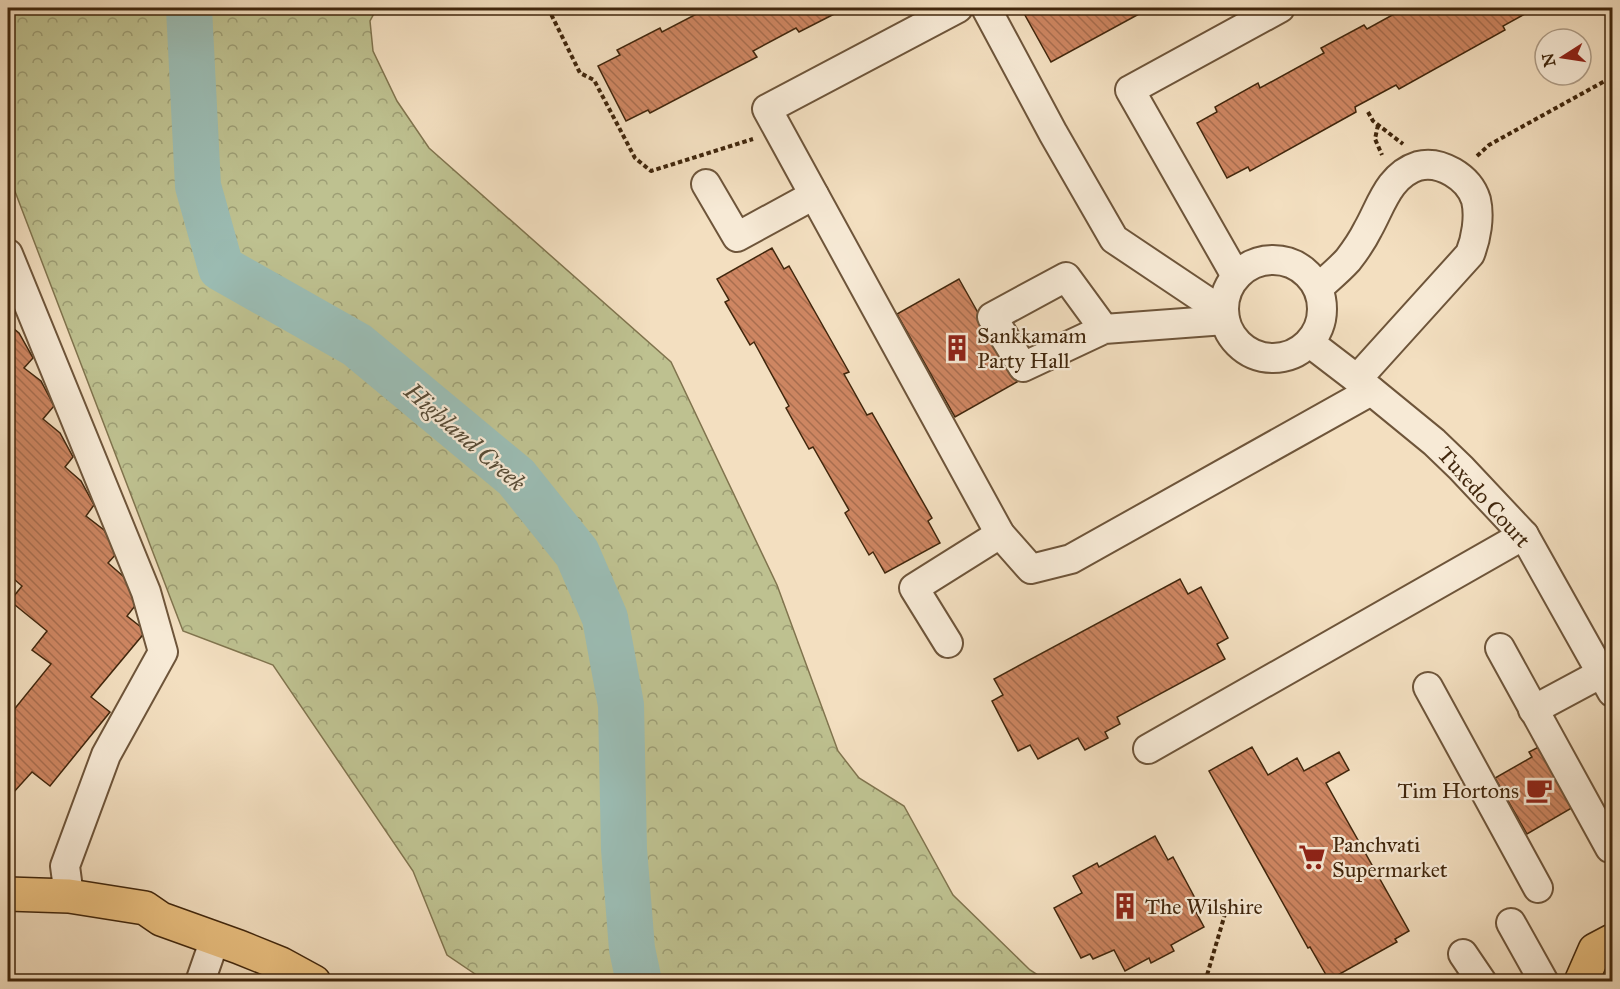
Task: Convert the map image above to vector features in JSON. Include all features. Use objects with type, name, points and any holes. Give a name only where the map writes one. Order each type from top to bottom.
[{"type":"main road","points":[[8,894],[69,896],[146,908],[161,919],[282,964],[314,981]]},
{"type":"main road","points":[[8,913],[65,912],[142,923],[161,919]]},
{"type":"main road","points":[[1581,981],[1595,950],[1612,941]]},
{"type":"street","points":[[958,8],[767,109],[1000,534],[1031,569],[1071,559],[1343,407],[1364,385],[1470,254],[1476,239],[1476,200],[1467,186],[1445,168],[1431,164],[1407,171],[1384,196],[1368,230],[1347,260],[1318,288]]},
{"type":"street","points":[[986,8],[1053,133],[1114,239],[1224,316]]},
{"type":"street","points":[[1236,276],[1130,90],[1280,8]]},
{"type":"street","points":[[706,183],[737,237],[814,195]]},
{"type":"street","points":[[8,254],[146,592],[163,652],[106,755],[65,866],[69,896]]},
{"type":"street","points":[[1270,259],[1289,262],[1306,272],[1318,288],[1323,307],[1320,326],[1310,343],[1294,355],[1275,359],[1256,357],[1239,347],[1227,331],[1224,316],[1226,292],[1236,276],[1251,264],[1270,259]]},
{"type":"street","points":[[1104,329],[1224,316]]},
{"type":"street","name":"Tuxedo Court","points":[[1310,343],[1434,442],[1524,535],[1607,682]]},
{"type":"street","points":[[948,643],[914,588],[1000,534]]},
{"type":"street","points":[[1148,749],[1524,535]]},
{"type":"street","points":[[1500,648],[1610,848]]},
{"type":"street","points":[[1533,710],[1607,682]]},
{"type":"street","points":[[1428,687],[1538,888]]},
{"type":"street","points":[[1511,923],[1544,981]]},
{"type":"street","points":[[200,981],[215,939]]},
{"type":"street","points":[[1463,954],[1482,981]]},
{"type":"path","points":[[548,8],[580,73],[594,80],[635,158],[651,171],[780,132]]},
{"type":"path","points":[[1470,162],[1489,145],[1612,77]]},
{"type":"path","points":[[1368,112],[1373,122],[1411,150]]},
{"type":"path","points":[[1378,125],[1375,139],[1383,158]]},
{"type":"path","points":[[1205,981],[1230,897]]},
{"type":"green space","points":[[8,8],[377,8],[370,21],[373,51],[397,101],[429,148],[671,362],[777,585],[838,751],[859,778],[904,806],[953,895],[1030,970],[1047,981],[487,982],[447,955],[413,871],[273,665],[183,631],[8,176]]},
{"type":"building","points":[[708,8],[846,8],[799,32],[796,28],[753,51],[757,57],[650,113],[648,110],[626,121],[598,66],[620,55],[617,50],[660,28],[662,32]]},
{"type":"building","points":[[1021,8],[1150,8],[1051,62]]},
{"type":"building","points":[[1405,8],[1521,8],[1525,14],[1503,26],[1505,30],[1399,89],[1396,85],[1355,107],[1356,112],[1250,171],[1248,167],[1227,178],[1197,123],[1217,112],[1215,107],[1258,83],[1260,88],[1324,53],[1321,48],[1364,25],[1367,29]]},
{"type":"building","points":[[772,248],[784,269],[789,266],[849,372],[844,374],[867,415],[872,413],[932,518],[928,521],[940,543],[885,573],[873,552],[869,555],[845,513],[849,510],[813,447],[809,449],[786,408],[789,406],[754,342],[750,345],[725,302],[729,300],[717,279]]},
{"type":"building","name":"Sankkamam Party Hall","points":[[959,279],[1017,382],[955,417],[897,314]]},
{"type":"building","points":[[8,324],[19,333],[33,358],[24,368],[41,381],[54,406],[43,419],[60,433],[73,457],[65,467],[81,481],[94,505],[86,516],[104,530],[117,553],[108,563],[124,577],[138,602],[127,616],[146,631],[91,697],[110,712],[50,786],[32,772],[13,793],[8,788],[8,717],[51,664],[32,650],[47,631],[10,601],[22,586],[8,574]]},
{"type":"building","points":[[1180,579],[1188,594],[1201,587],[1228,638],[1217,644],[1225,659],[1117,717],[1120,724],[1105,732],[1108,738],[1085,750],[1078,738],[1038,759],[1030,745],[1018,751],[992,701],[1003,695],[994,679]]},
{"type":"building","name":"Tim Hortons","points":[[1548,742],[1582,802],[1527,834],[1495,778],[1532,757],[1529,752]]},
{"type":"building","name":"Panchvati Supermarket","points":[[1252,747],[1268,775],[1297,758],[1304,771],[1339,752],[1349,770],[1326,783],[1409,931],[1395,939],[1397,942],[1329,980],[1310,947],[1308,948],[1209,771]]},
{"type":"building","name":"The Wilshire","points":[[1155,836],[1168,860],[1173,857],[1196,900],[1191,903],[1204,927],[1171,945],[1174,951],[1151,963],[1149,958],[1125,971],[1114,950],[1093,959],[1090,954],[1081,958],[1054,908],[1082,893],[1073,876],[1097,863],[1099,867]]},
{"type":"waterway","name":"Highland Creek","points":[[189,8],[198,186],[221,268],[357,345],[516,477],[577,553],[605,618],[621,705],[624,849],[632,949],[639,982]]},
{"type":"place","name":"Sankkamam Party Hall","points":[[957,348]]},
{"type":"place","name":"Tim Hortons","points":[[1539,790]]},
{"type":"place","name":"Panchvati Supermarket","points":[[1312,857]]},
{"type":"place","name":"The Wilshire","points":[[1125,906]]}]
